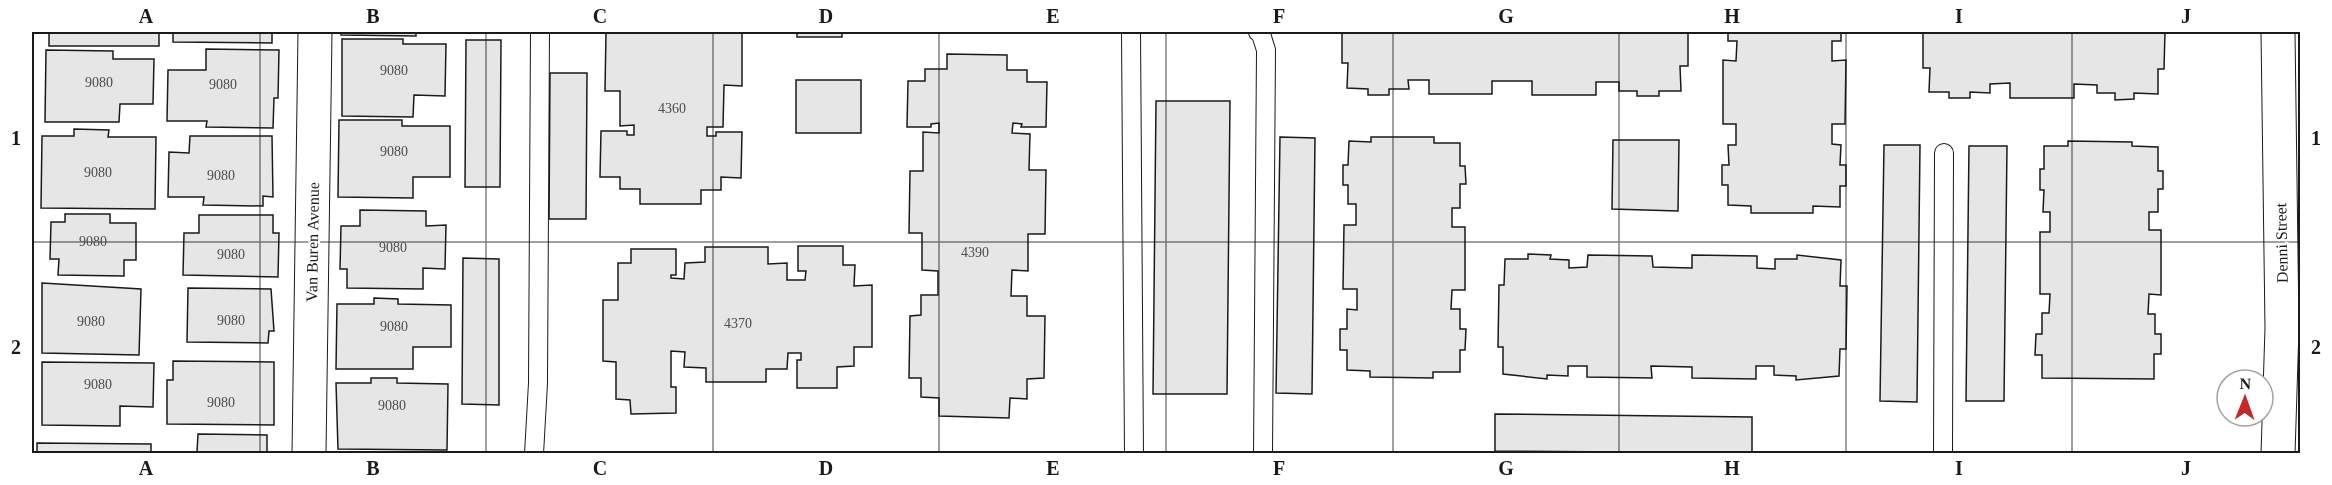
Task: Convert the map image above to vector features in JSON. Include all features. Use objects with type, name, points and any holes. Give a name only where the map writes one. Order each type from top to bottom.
[{"type":"main road","name":"Van Buren Avenue","points":[[309,453],[315,32]]},
{"type":"main road","name":"Denni Street","points":[[2278,32],[2291,328],[2278,453]]},
{"type":"lane","points":[[534,453],[538,383],[540,32]]},
{"type":"lane","points":[[1131,32],[1134,453]]},
{"type":"lane","points":[[1258,32],[1261,34],[1266,50],[1263,453]]},
{"type":"lane","points":[[1943,453],[1944,153]]},
{"type":"building","points":[[49,32],[159,32],[159,46],[49,46]]},
{"type":"building","points":[[173,32],[272,32],[272,43],[173,42]]},
{"type":"building","points":[[341,32],[416,32],[416,36],[341,35]]},
{"type":"building","points":[[606,32],[742,32],[742,86],[724,85],[723,127],[707,127],[707,136],[716,136],[716,132],[742,132],[741,178],[721,177],[721,190],[701,190],[701,204],[640,204],[640,189],[620,189],[620,177],[600,177],[601,131],[627,131],[627,135],[634,135],[634,125],[620,126],[620,91],[605,91]]},
{"type":"building","points":[[797,32],[842,32],[842,37],[797,37]]},
{"type":"building","points":[[1342,32],[1688,32],[1688,66],[1680,66],[1681,91],[1659,91],[1659,96],[1637,96],[1637,91],[1619,91],[1619,82],[1596,82],[1596,95],[1532,95],[1532,81],[1492,81],[1492,94],[1429,94],[1429,80],[1408,80],[1409,89],[1389,89],[1389,95],[1368,95],[1368,89],[1347,88],[1348,63],[1342,63]]},
{"type":"building","points":[[1728,32],[1841,32],[1841,41],[1832,41],[1832,61],[1846,60],[1845,124],[1832,124],[1832,144],[1841,145],[1840,165],[1846,165],[1846,186],[1840,186],[1840,207],[1813,206],[1813,213],[1751,213],[1751,206],[1728,205],[1728,185],[1722,185],[1722,165],[1729,165],[1728,145],[1736,145],[1736,124],[1723,124],[1723,60],[1736,61],[1737,41],[1728,41]]},
{"type":"building","points":[[1923,32],[2165,32],[2164,69],[2158,69],[2158,94],[2134,93],[2134,99],[2115,100],[2115,93],[2097,93],[2097,85],[2074,84],[2074,98],[2010,98],[2010,83],[1990,84],[1990,93],[1970,92],[1970,98],[1949,98],[1949,92],[1929,92],[1930,68],[1923,68]]},
{"type":"building","points":[[342,39],[403,39],[403,44],[446,44],[445,96],[414,95],[413,117],[342,116]]},
{"type":"building","points":[[466,40],[501,40],[500,187],[465,187]]},
{"type":"building","points":[[206,49],[279,50],[278,98],[274,98],[273,128],[206,127],[207,121],[167,121],[168,70],[206,70]]},
{"type":"building","points":[[46,50],[113,51],[113,59],[154,59],[153,104],[120,104],[119,122],[45,122]]},
{"type":"building","points":[[947,54],[1007,55],[1007,70],[1027,70],[1027,82],[1047,82],[1046,127],[1021,127],[1022,124],[1013,123],[1012,133],[1030,134],[1029,170],[1046,170],[1045,234],[1028,234],[1028,271],[1012,270],[1011,296],[1027,296],[1027,316],[1045,316],[1044,378],[1027,379],[1027,399],[1010,398],[1009,418],[939,416],[939,398],[921,397],[921,378],[909,378],[910,316],[921,315],[921,295],[938,295],[938,271],[922,270],[922,233],[909,233],[910,171],[923,171],[923,132],[939,133],[939,123],[931,124],[931,127],[907,127],[908,81],[925,81],[925,69],[947,69]]},
{"type":"building","points":[[550,73],[587,73],[586,219],[549,219]]},
{"type":"building","points":[[796,80],[861,80],[861,133],[796,133]]},
{"type":"building","points":[[1156,101],[1230,101],[1227,394],[1153,394]]},
{"type":"building","points":[[339,120],[402,120],[402,126],[450,126],[450,177],[413,177],[413,198],[338,197]]},
{"type":"building","points":[[74,129],[109,130],[108,137],[156,137],[155,209],[41,208],[42,136],[74,136]]},
{"type":"building","points":[[190,136],[272,136],[273,197],[263,196],[263,206],[203,205],[204,197],[168,197],[169,152],[189,153]]},
{"type":"building","points":[[1280,137],[1315,138],[1312,394],[1276,393]]},
{"type":"building","points":[[1371,137],[1434,137],[1434,143],[1460,143],[1460,166],[1465,166],[1466,184],[1460,184],[1460,208],[1452,208],[1452,227],[1465,227],[1465,290],[1452,290],[1451,309],[1460,309],[1460,329],[1466,329],[1465,350],[1460,350],[1460,372],[1433,372],[1433,378],[1370,377],[1370,371],[1347,370],[1347,350],[1340,350],[1340,329],[1347,329],[1347,309],[1357,310],[1357,289],[1343,289],[1344,225],[1356,225],[1356,204],[1348,204],[1348,185],[1343,185],[1343,165],[1348,165],[1349,141],[1371,142]]},
{"type":"building","points":[[1613,140],[1679,140],[1678,211],[1612,209]]},
{"type":"building","points":[[2068,141],[2132,142],[2132,146],[2158,147],[2158,171],[2163,171],[2163,189],[2158,189],[2158,212],[2149,212],[2149,230],[2161,230],[2161,295],[2149,294],[2148,314],[2155,314],[2155,334],[2161,334],[2161,354],[2154,354],[2154,379],[2042,378],[2042,355],[2035,355],[2036,334],[2042,334],[2042,313],[2049,313],[2050,294],[2040,294],[2040,232],[2050,232],[2050,212],[2043,212],[2044,190],[2040,190],[2040,169],[2044,169],[2044,146],[2068,146]]},
{"type":"building","points":[[1884,145],[1920,145],[1917,402],[1880,401]]},
{"type":"building","points":[[1969,146],[2007,146],[2004,401],[1966,401]]},
{"type":"building","points":[[360,210],[426,211],[426,226],[446,225],[445,269],[423,268],[423,289],[347,288],[347,269],[340,269],[341,226],[360,226]]},
{"type":"building","points":[[65,214],[110,214],[110,223],[136,223],[136,260],[124,260],[124,276],[58,275],[59,259],[50,259],[51,222],[65,222]]},
{"type":"building","points":[[199,215],[273,215],[273,233],[279,233],[278,277],[183,275],[184,233],[199,233]]},
{"type":"building","points":[[798,246],[843,246],[843,265],[855,265],[854,286],[872,285],[872,347],[854,347],[854,366],[837,367],[837,388],[797,388],[797,360],[801,360],[801,353],[788,353],[787,369],[766,369],[766,382],[706,382],[706,368],[684,367],[685,352],[671,351],[671,387],[676,387],[676,413],[631,414],[630,400],[616,399],[616,362],[603,361],[603,300],[618,300],[618,263],[631,263],[631,249],[676,249],[676,275],[671,275],[671,278],[684,279],[685,263],[705,262],[705,247],[768,247],[768,264],[787,263],[787,280],[805,280],[806,271],[798,271]]},
{"type":"building","points":[[1528,254],[1551,255],[1550,259],[1569,260],[1569,268],[1587,267],[1588,255],[1652,256],[1653,267],[1692,268],[1692,255],[1757,256],[1757,268],[1775,269],[1775,259],[1797,259],[1797,255],[1841,260],[1840,286],[1847,286],[1846,349],[1840,349],[1839,376],[1796,380],[1796,376],[1774,375],[1774,366],[1756,366],[1756,379],[1692,378],[1692,367],[1651,366],[1652,378],[1587,377],[1587,366],[1568,366],[1568,376],[1547,375],[1547,379],[1503,374],[1503,347],[1498,347],[1499,285],[1504,285],[1505,259],[1528,259]]},
{"type":"building","points":[[463,258],[499,259],[499,405],[462,404]]},
{"type":"building","points":[[42,283],[141,289],[139,355],[42,353]]},
{"type":"building","points":[[188,288],[271,289],[274,331],[269,331],[268,343],[187,342]]},
{"type":"building","points":[[374,298],[398,299],[398,304],[451,305],[451,347],[413,347],[413,369],[336,369],[337,304],[374,304]]},
{"type":"building","points":[[173,361],[274,362],[274,425],[167,424],[167,380],[173,380]]},
{"type":"building","points":[[42,362],[154,363],[153,407],[120,406],[120,426],[42,425]]},
{"type":"building","points":[[371,378],[397,378],[397,383],[448,384],[447,450],[338,449],[336,383],[371,383]]},
{"type":"building","points":[[1495,414],[1752,417],[1752,453],[1495,451]]},
{"type":"building","points":[[198,434],[267,435],[267,454],[176,454],[197,452]]},
{"type":"building","points":[[37,443],[151,444],[151,454],[37,454]]}]
